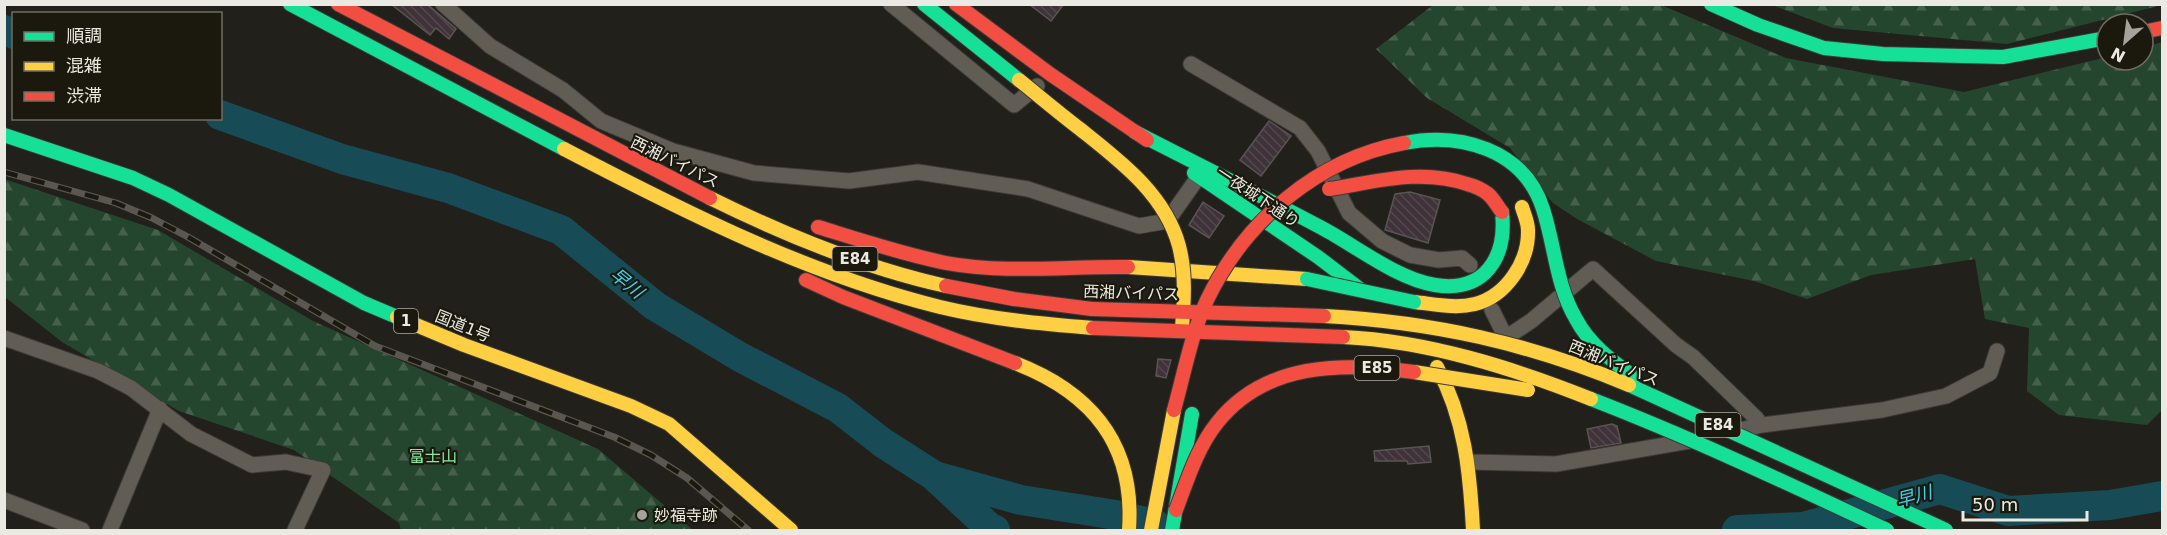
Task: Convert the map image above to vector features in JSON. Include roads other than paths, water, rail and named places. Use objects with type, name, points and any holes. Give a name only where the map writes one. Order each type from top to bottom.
[{"type":"main road","name":"E84","points":[[290,4],[674,206],[805,262],[891,293],[940,307],[995,318],[1093,328],[1316,336],[1402,344],[1481,361],[1530,375],[1645,420],[1887,531]]},
{"type":"main road","name":"西湘バイパス","points":[[338,4],[633,160],[801,239],[872,265],[934,284],[1004,299],[1092,309],[1319,315],[1424,325],[1484,336],[1610,377],[1946,531]]},
{"type":"main road","points":[[924,4],[1135,176],[1167,215],[1181,254],[1185,290],[1174,410]]},
{"type":"main road","name":"一夜城下通り","points":[[956,4],[1050,74],[1318,257],[1398,319],[1430,356],[1449,386],[1463,426],[1469,467],[1473,531]]},
{"type":"main road","points":[[1711,4],[1758,25],[1824,48],[1883,54],[2003,57],[2095,40]]},
{"type":"main road","points":[[1135,132],[1323,228],[1407,275],[1435,285],[1463,284],[1487,272],[1502,250],[1505,237],[1502,212],[1490,195],[1454,177],[1425,174],[1397,176],[1355,186],[1329,189]]},
{"type":"main road","name":"国道1号","points":[[4,135],[133,178],[169,195],[364,303],[464,345],[631,406],[669,424],[791,531]]},
{"type":"main road","points":[[1151,531],[1174,410],[1197,325],[1208,299],[1233,257],[1249,235],[1293,192],[1341,162],[1374,150],[1413,141],[1440,138],[1466,141],[1488,147],[1510,160],[1527,177],[1546,218],[1561,287],[1571,313],[1583,332],[1598,349],[1622,369],[1683,409]]},
{"type":"main road","points":[[1270,236],[1310,201],[1351,172],[1367,165],[1399,157],[1423,154]]},
{"type":"main road","points":[[633,160],[753,203]]},
{"type":"main road","points":[[805,223],[889,249],[947,263],[1008,269],[1126,267],[1307,279],[1414,302],[1454,306],[1474,304],[1494,296],[1508,283],[1521,265],[1527,247],[1528,228],[1516,194]]},
{"type":"main road","points":[[674,206],[797,275],[843,297],[1027,368],[1082,400],[1114,443],[1125,467],[1130,492],[1129,531]]},
{"type":"main road","points":[[1205,349],[1228,292],[1247,262]]},
{"type":"main road","name":"E85","points":[[1172,531],[1176,510],[1193,465],[1218,422],[1236,403],[1256,388],[1305,369],[1363,366],[1496,384],[1588,404],[1645,420]]},
{"type":"main road","points":[[1176,510],[1194,404]]},
{"type":"street","points":[[443,4],[490,46],[563,90],[601,121],[673,151],[754,173],[849,181],[918,172],[1028,189],[1139,226],[1168,220],[1199,176]]},
{"type":"street","points":[[891,4],[1014,105],[1050,74]]},
{"type":"street","points":[[1191,64],[1300,128],[1318,151],[1350,213],[1382,241],[1410,255],[1439,260],[1462,258],[1470,265]]},
{"type":"street","points":[[1438,369],[1489,348],[1506,338],[1531,321],[1593,269],[1676,345],[1693,357],[1757,418],[1757,426]]},
{"type":"street","points":[[1492,310],[1506,338]]},
{"type":"street","points":[[4,338],[98,372],[131,388],[191,434],[252,465],[286,462],[323,470],[295,530]]},
{"type":"street","points":[[1469,467],[1556,464],[1662,447],[1757,426],[1882,410],[1946,396],[1990,373],[1997,351]]},
{"type":"street","points":[[111,531],[160,409]]},
{"type":"street","points":[[4,500],[82,531]]},
{"type":"waterway","name":"早川","points":[[4,30],[12,33]]},
{"type":"waterway","name":"早川","points":[[222,116],[342,159],[448,188],[561,230],[655,306],[740,357],[838,408],[883,443],[933,475],[995,530]]},
{"type":"waterway","points":[[938,477],[1021,500],[1116,515],[1155,524]]},
{"type":"waterway","name":"早川","points":[[1737,530],[1803,527],[1940,489],[2008,511],[2110,505],[2162,496]]},
{"type":"railway","points":[[4,172],[116,203],[152,218],[375,346],[614,437],[651,455],[687,478],[748,530]]},
{"type":"place","name":"妙福寺跡","points":[[642,515]]},
{"type":"park label","name":"富士山","points":[[433,456]]}]
